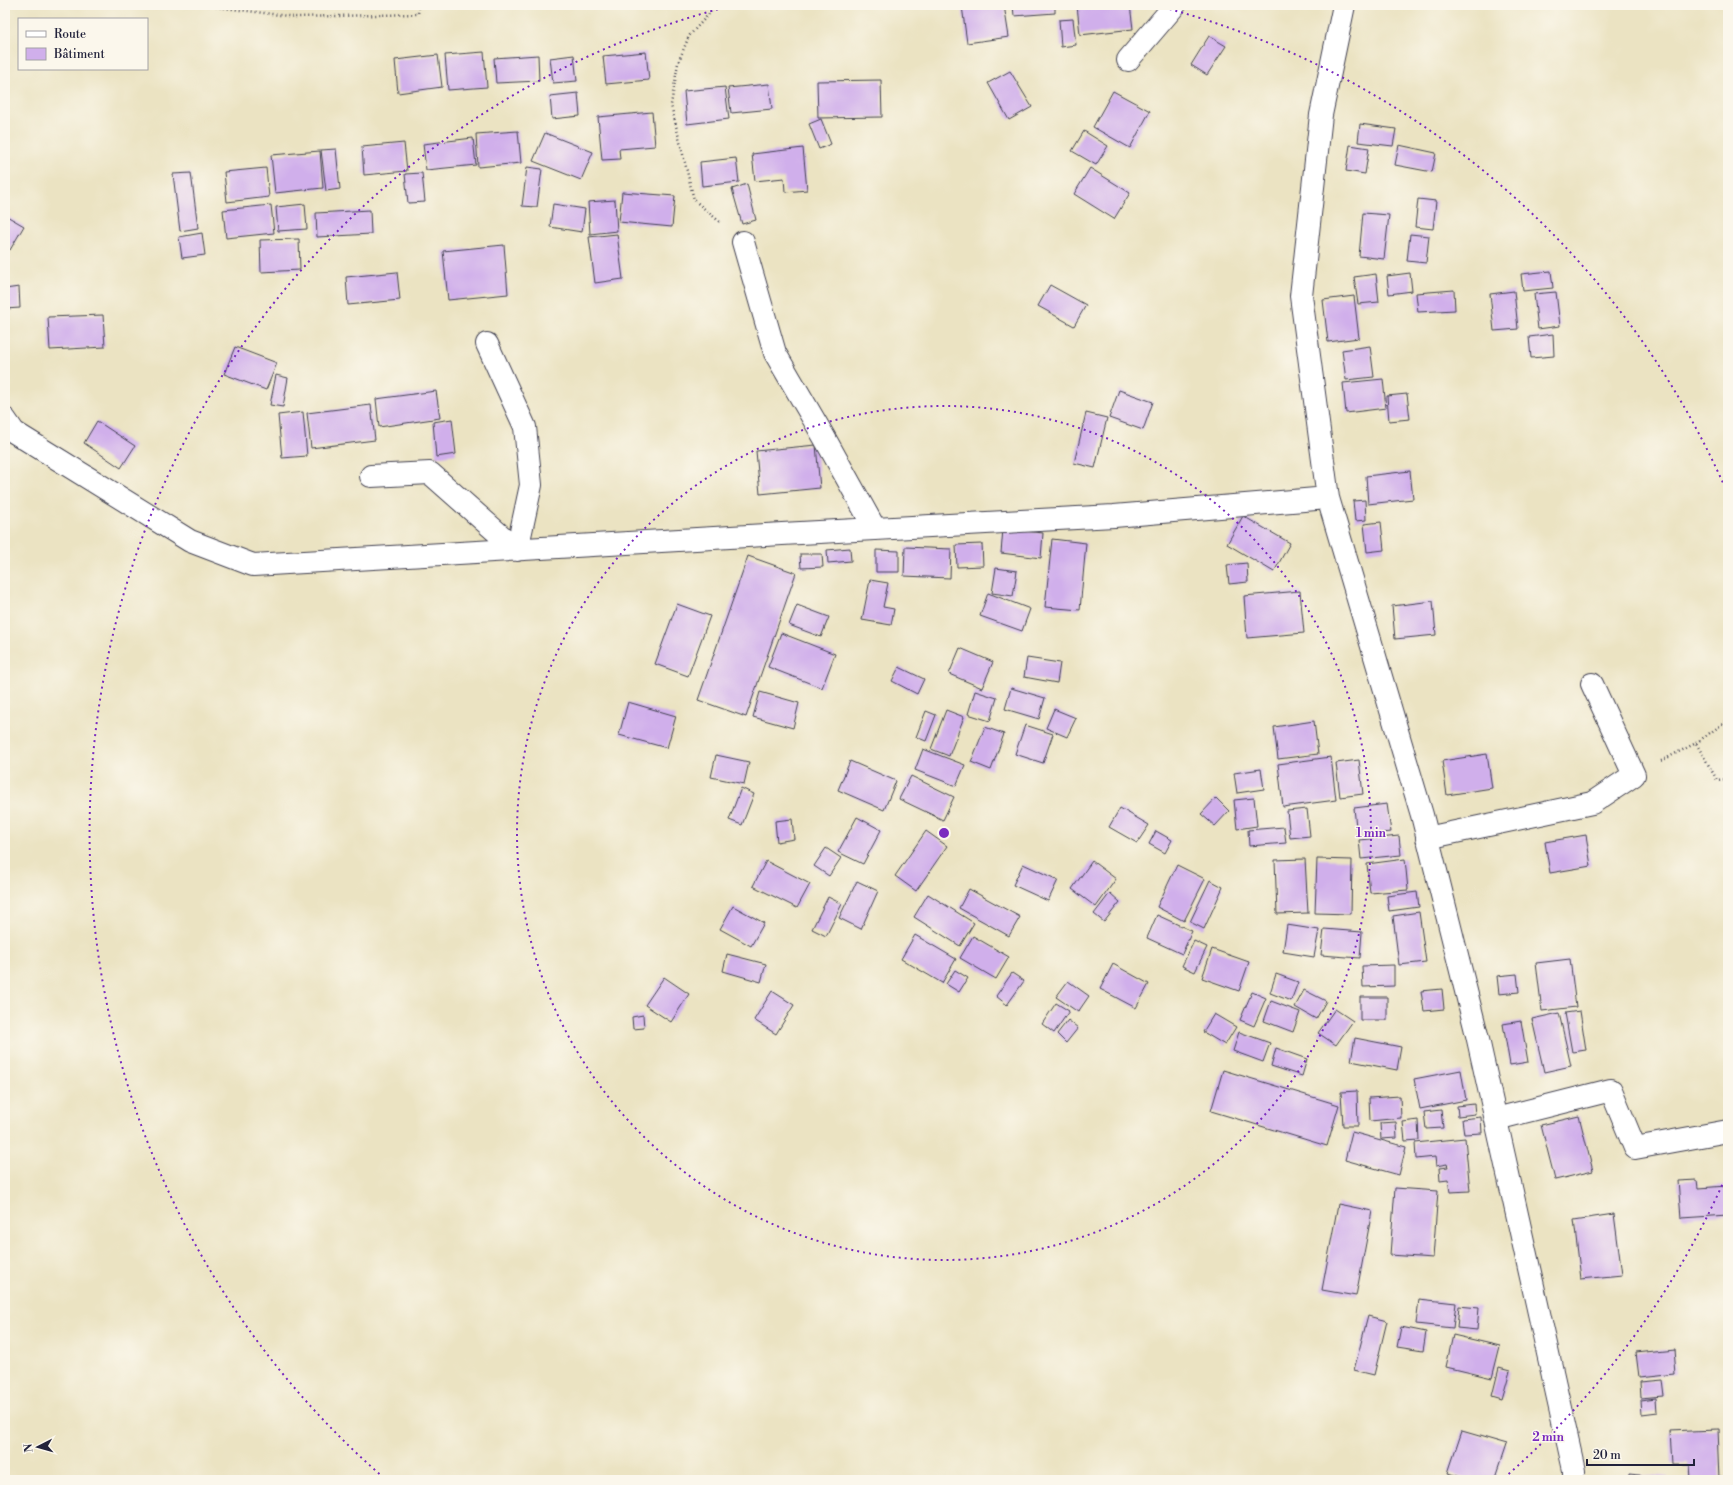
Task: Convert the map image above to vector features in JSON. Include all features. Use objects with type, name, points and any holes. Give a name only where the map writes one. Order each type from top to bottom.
[{"type":"street","points":[[1128,60],[1175,5]]},
{"type":"street","points":[[1344,5],[1321,115],[1302,296],[1328,498],[1422,815],[1477,1035],[1574,1470],[1574,1480]]},
{"type":"street","points":[[743,242],[775,353],[875,529]]},
{"type":"street","points":[[487,344],[524,426],[531,485],[517,550]]},
{"type":"street","points":[[5,418],[14,432],[190,541],[253,565],[1114,516],[1328,498]]},
{"type":"street","points":[[371,476],[430,473],[517,550]]},
{"type":"street","points":[[1427,838],[1592,802],[1634,775],[1592,684]]},
{"type":"street","points":[[1496,1119],[1611,1090],[1635,1148],[1728,1131]]},
{"type":"path","points":[[200,5],[296,17],[418,14],[419,5]]},
{"type":"path","points":[[717,5],[689,36],[678,63],[671,105],[694,200],[743,242]]},
{"type":"path","points":[[1634,775],[1696,743],[1728,720]]},
{"type":"path","points":[[1696,743],[1716,780],[1728,778]]},
{"type":"building","points":[[1004,5],[1009,37],[967,43],[962,6]]},
{"type":"building","points":[[1013,5],[1055,5],[1055,13],[1014,16]]},
{"type":"building","points":[[1077,5],[1130,5],[1133,29],[1080,35]]},
{"type":"building","points":[[1073,19],[1076,45],[1061,47],[1059,20]]},
{"type":"building","points":[[1209,36],[1226,46],[1207,75],[1191,65]]},
{"type":"building","points":[[484,52],[487,87],[448,90],[445,55]]},
{"type":"building","points":[[646,52],[649,80],[606,84],[603,56]]},
{"type":"building","points":[[438,55],[442,87],[398,93],[395,60]]},
{"type":"building","points":[[538,55],[539,81],[496,83],[494,58]]},
{"type":"building","points":[[574,55],[577,81],[553,83],[550,58]]},
{"type":"building","points":[[1010,71],[1032,107],[1009,120],[988,83]]},
{"type":"building","points":[[881,80],[882,117],[818,118],[817,81]]},
{"type":"building","points":[[769,84],[772,109],[731,113],[728,88]]},
{"type":"building","points":[[725,87],[729,119],[687,124],[684,91]]},
{"type":"building","points":[[1113,91],[1150,111],[1130,148],[1093,127]]},
{"type":"building","points":[[578,93],[580,116],[552,119],[550,96]]},
{"type":"building","points":[[652,112],[655,146],[619,149],[620,159],[602,160],[598,117]]},
{"type":"building","points":[[821,119],[831,144],[819,149],[809,124]]},
{"type":"building","points":[[1360,124],[1396,129],[1393,146],[1358,142]]},
{"type":"building","points":[[518,131],[521,163],[478,167],[476,134]]},
{"type":"building","points":[[1084,131],[1108,146],[1096,165],[1072,151]]},
{"type":"building","points":[[545,133],[593,152],[581,180],[533,161]]},
{"type":"building","points":[[473,138],[476,165],[426,170],[423,144]]},
{"type":"building","points":[[404,143],[407,171],[364,175],[362,147]]},
{"type":"building","points":[[1350,145],[1369,148],[1365,174],[1346,171]]},
{"type":"building","points":[[1399,145],[1436,153],[1432,172],[1395,165]]},
{"type":"building","points":[[803,148],[807,190],[785,192],[784,178],[755,181],[752,154]]},
{"type":"building","points":[[336,149],[340,189],[326,191],[321,150]]},
{"type":"building","points":[[320,151],[323,188],[275,193],[271,155]]},
{"type":"building","points":[[736,158],[739,182],[702,186],[700,162]]},
{"type":"building","points":[[527,167],[542,169],[537,207],[522,206]]},
{"type":"building","points":[[266,168],[269,197],[227,202],[224,172]]},
{"type":"building","points":[[1090,168],[1130,193],[1114,219],[1074,194]]},
{"type":"building","points":[[191,173],[198,228],[180,231],[173,174]]},
{"type":"building","points":[[422,173],[425,202],[408,203],[405,174]]},
{"type":"building","points":[[747,184],[756,220],[742,224],[732,189]]},
{"type":"building","points":[[622,192],[675,196],[672,227],[619,222]]},
{"type":"building","points":[[1418,199],[1436,201],[1433,229],[1415,227]]},
{"type":"building","points":[[615,200],[617,231],[590,234],[588,202]]},
{"type":"building","points":[[305,204],[307,229],[278,231],[276,207]]},
{"type":"building","points":[[553,204],[585,209],[582,232],[550,227]]},
{"type":"building","points":[[271,205],[274,233],[226,238],[223,210]]},
{"type":"building","points":[[370,210],[371,234],[317,237],[316,213]]},
{"type":"building","points":[[1363,213],[1389,215],[1384,259],[1359,256]]},
{"type":"building","points":[[5,215],[24,226],[10,250],[5,247]]},
{"type":"building","points":[[202,233],[205,255],[182,258],[179,237]]},
{"type":"building","points":[[617,234],[623,279],[595,283],[589,237]]},
{"type":"building","points":[[1410,234],[1429,236],[1426,263],[1407,261]]},
{"type":"building","points":[[299,239],[300,270],[261,272],[260,240]]},
{"type":"building","points":[[504,245],[508,294],[448,300],[443,251]]},
{"type":"building","points":[[1551,271],[1553,288],[1523,291],[1521,274]]},
{"type":"building","points":[[397,272],[400,300],[348,305],[346,277]]},
{"type":"building","points":[[1410,273],[1412,291],[1389,294],[1387,276]]},
{"type":"building","points":[[1376,274],[1379,302],[1358,304],[1354,277]]},
{"type":"building","points":[[1050,285],[1086,305],[1074,326],[1038,306]]},
{"type":"building","points":[[19,287],[20,308],[5,309],[5,289]]},
{"type":"building","points":[[1454,290],[1455,310],[1418,312],[1416,293]]},
{"type":"building","points":[[1514,291],[1518,329],[1494,331],[1490,294]]},
{"type":"building","points":[[1556,292],[1560,326],[1538,329],[1534,294]]},
{"type":"building","points":[[1354,296],[1359,338],[1328,342],[1323,300]]},
{"type":"building","points":[[103,315],[105,347],[50,350],[48,317]]},
{"type":"building","points":[[1553,334],[1554,356],[1531,358],[1529,337]]},
{"type":"building","points":[[1370,346],[1374,377],[1346,380],[1342,350]]},
{"type":"building","points":[[235,347],[277,363],[266,390],[224,374]]},
{"type":"building","points":[[276,375],[288,378],[283,407],[270,405]]},
{"type":"building","points":[[1383,379],[1386,408],[1346,413],[1343,383]]},
{"type":"building","points":[[1119,390],[1153,402],[1143,430],[1109,418]]},
{"type":"building","points":[[436,391],[440,418],[379,427],[376,399]]},
{"type":"building","points":[[1407,394],[1410,419],[1389,421],[1387,396]]},
{"type":"building","points":[[371,405],[375,440],[311,448],[307,413]]},
{"type":"building","points":[[303,412],[307,456],[282,458],[278,415]]},
{"type":"building","points":[[1086,413],[1107,418],[1095,468],[1074,463]]},
{"type":"building","points":[[452,419],[456,454],[436,457],[433,422]]},
{"type":"building","points":[[97,421],[135,446],[121,468],[84,443]]},
{"type":"building","points":[[816,445],[820,488],[760,494],[756,451]]},
{"type":"building","points":[[1410,471],[1413,499],[1368,504],[1366,476]]},
{"type":"building","points":[[1365,500],[1366,520],[1355,521],[1353,501]]},
{"type":"building","points":[[1243,516],[1290,543],[1274,572],[1227,544]]},
{"type":"building","points":[[1381,522],[1384,550],[1367,552],[1364,524]]},
{"type":"building","points":[[1003,529],[1043,533],[1041,558],[1001,553]]},
{"type":"building","points":[[1052,539],[1086,543],[1080,610],[1045,607]]},
{"type":"building","points":[[982,544],[983,566],[957,567],[956,545]]},
{"type":"building","points":[[905,547],[951,549],[950,578],[904,576]]},
{"type":"building","points":[[850,548],[851,561],[828,563],[827,550]]},
{"type":"building","points":[[876,550],[899,551],[899,572],[876,572]]},
{"type":"building","points":[[800,554],[822,554],[823,567],[801,568]]},
{"type":"building","points":[[748,556],[796,573],[746,717],[698,700]]},
{"type":"building","points":[[1247,563],[1248,582],[1229,584],[1227,565]]},
{"type":"building","points":[[996,568],[1017,571],[1013,596],[992,593]]},
{"type":"building","points":[[870,580],[888,583],[883,607],[894,609],[891,625],[862,620]]},
{"type":"building","points":[[1300,591],[1304,633],[1247,638],[1244,596]]},
{"type":"building","points":[[988,593],[1030,609],[1022,631],[980,616]]},
{"type":"building","points":[[1433,601],[1436,635],[1395,639],[1392,606]]},
{"type":"building","points":[[677,604],[710,616],[688,676],[655,664]]},
{"type":"building","points":[[797,605],[829,617],[821,637],[789,625]]},
{"type":"building","points":[[781,633],[835,654],[822,688],[768,667]]},
{"type":"building","points":[[960,648],[993,662],[982,688],[949,674]]},
{"type":"building","points":[[1027,658],[1060,663],[1057,683],[1024,677]]},
{"type":"building","points":[[899,667],[924,679],[917,694],[892,681]]},
{"type":"building","points":[[1011,688],[1045,698],[1039,719],[1005,709]]},
{"type":"building","points":[[975,691],[997,698],[990,721],[968,714]]},
{"type":"building","points":[[760,692],[799,703],[793,728],[753,717]]},
{"type":"building","points":[[628,702],[676,716],[667,748],[619,735]]},
{"type":"building","points":[[1054,709],[1076,718],[1067,737],[1046,728]]},
{"type":"building","points":[[946,710],[964,717],[949,756],[931,749]]},
{"type":"building","points":[[926,711],[936,715],[926,741],[916,737]]},
{"type":"building","points":[[1314,721],[1318,754],[1278,759],[1274,727]]},
{"type":"building","points":[[1025,725],[1053,734],[1043,763],[1015,754]]},
{"type":"building","points":[[985,727],[1004,734],[991,770],[971,762]]},
{"type":"building","points":[[923,749],[965,765],[956,786],[915,770]]},
{"type":"building","points":[[1487,754],[1492,788],[1447,795],[1442,761]]},
{"type":"building","points":[[716,755],[749,762],[744,784],[711,777]]},
{"type":"building","points":[[1331,757],[1336,800],[1283,807],[1278,764]]},
{"type":"building","points":[[1359,760],[1363,794],[1340,797],[1336,763]]},
{"type":"building","points":[[850,761],[896,781],[884,810],[838,790]]},
{"type":"building","points":[[1261,769],[1264,789],[1237,793],[1234,773]]},
{"type":"building","points":[[911,776],[954,797],[943,820],[899,799]]},
{"type":"building","points":[[741,788],[754,794],[742,825],[729,820]]},
{"type":"building","points":[[1216,798],[1229,811],[1215,826],[1201,814]]},
{"type":"building","points":[[1254,798],[1257,826],[1237,829],[1234,800]]},
{"type":"building","points":[[1387,804],[1391,832],[1357,836],[1354,808]]},
{"type":"building","points":[[1120,808],[1149,825],[1137,843],[1109,827]]},
{"type":"building","points":[[1307,809],[1310,836],[1290,838],[1287,811]]},
{"type":"building","points":[[857,817],[881,830],[863,864],[838,852]]},
{"type":"building","points":[[792,819],[794,839],[777,842],[775,821]]},
{"type":"building","points":[[1284,827],[1286,843],[1249,846],[1248,830]]},
{"type":"building","points":[[926,831],[947,846],[916,891],[895,876]]},
{"type":"building","points":[[1156,831],[1172,840],[1165,853],[1149,844]]},
{"type":"building","points":[[1586,835],[1591,866],[1550,873],[1545,842]]},
{"type":"building","points":[[1399,836],[1401,855],[1361,859],[1359,840]]},
{"type":"building","points":[[826,848],[841,858],[829,876],[814,866]]},
{"type":"building","points":[[1305,859],[1308,913],[1277,914],[1275,860]]},
{"type":"building","points":[[1317,859],[1352,860],[1351,914],[1315,913]]},
{"type":"building","points":[[1405,859],[1408,890],[1370,893],[1367,864]]},
{"type":"building","points":[[766,861],[810,884],[797,908],[753,886]]},
{"type":"building","points":[[1092,861],[1116,879],[1096,907],[1072,889]]},
{"type":"building","points":[[1023,864],[1058,880],[1048,901],[1013,885]]},
{"type":"building","points":[[1177,865],[1205,879],[1184,921],[1157,907]]},
{"type":"building","points":[[1210,880],[1223,887],[1204,929],[1190,922]]},
{"type":"building","points":[[857,881],[878,891],[861,929],[839,918]]},
{"type":"building","points":[[969,889],[1020,917],[1009,936],[959,908]]},
{"type":"building","points":[[1417,892],[1419,907],[1389,911],[1387,896]]},
{"type":"building","points":[[1110,893],[1120,902],[1104,922],[1094,914]]},
{"type":"building","points":[[928,894],[974,923],[960,946],[914,917]]},
{"type":"building","points":[[828,897],[842,904],[826,936],[812,929]]},
{"type":"building","points":[[733,906],[764,923],[751,946],[720,929]]},
{"type":"building","points":[[1419,912],[1426,962],[1399,965],[1393,916]]},
{"type":"building","points":[[1157,915],[1192,931],[1182,954],[1147,938]]},
{"type":"building","points":[[1287,925],[1319,930],[1314,957],[1283,952]]},
{"type":"building","points":[[1324,929],[1362,932],[1360,958],[1321,955]]},
{"type":"building","points":[[915,935],[956,959],[942,983],[901,959]]},
{"type":"building","points":[[973,936],[1009,957],[996,979],[960,958]]},
{"type":"building","points":[[1194,941],[1207,947],[1195,972],[1182,966]]},
{"type":"building","points":[[1212,949],[1249,962],[1239,991],[1202,978]]},
{"type":"building","points":[[727,954],[766,964],[761,982],[723,971]]},
{"type":"building","points":[[1570,959],[1576,1007],[1542,1011],[1536,963]]},
{"type":"building","points":[[1113,964],[1149,984],[1136,1008],[1100,989]]},
{"type":"building","points":[[1394,965],[1394,986],[1363,987],[1362,966]]},
{"type":"building","points":[[955,970],[968,978],[959,992],[946,984]]},
{"type":"building","points":[[1012,973],[1024,981],[1007,1005],[996,996]]},
{"type":"building","points":[[1276,974],[1298,982],[1291,1001],[1270,993]]},
{"type":"building","points":[[1517,974],[1519,992],[1499,994],[1497,976]]},
{"type":"building","points":[[664,977],[689,994],[671,1022],[645,1005]]},
{"type":"building","points":[[1068,981],[1089,996],[1078,1012],[1056,997]]},
{"type":"building","points":[[1442,989],[1444,1009],[1424,1011],[1421,991]]},
{"type":"building","points":[[1304,990],[1326,1001],[1316,1019],[1295,1007]]},
{"type":"building","points":[[772,991],[794,1005],[776,1034],[754,1020]]},
{"type":"building","points":[[1252,992],[1266,998],[1254,1026],[1240,1020]]},
{"type":"building","points":[[1360,997],[1387,997],[1387,1020],[1360,1020]]},
{"type":"building","points":[[1271,1001],[1300,1012],[1293,1032],[1264,1021]]},
{"type":"building","points":[[1056,1003],[1069,1011],[1054,1033],[1042,1024]]},
{"type":"building","points":[[1335,1009],[1353,1021],[1336,1045],[1318,1033]]},
{"type":"building","points":[[1580,1011],[1586,1050],[1572,1052],[1565,1013]]},
{"type":"building","points":[[1559,1013],[1571,1066],[1544,1072],[1532,1019]]},
{"type":"building","points":[[1214,1014],[1236,1027],[1225,1045],[1203,1032]]},
{"type":"building","points":[[643,1015],[644,1028],[633,1029],[632,1017]]},
{"type":"building","points":[[1068,1020],[1078,1028],[1066,1043],[1057,1034]]},
{"type":"building","points":[[1521,1021],[1528,1062],[1510,1065],[1503,1024]]},
{"type":"building","points":[[1239,1032],[1270,1043],[1263,1062],[1233,1051]]},
{"type":"building","points":[[1355,1038],[1401,1047],[1397,1070],[1351,1061]]},
{"type":"building","points":[[1276,1048],[1307,1059],[1302,1076],[1271,1066]]},
{"type":"building","points":[[1223,1070],[1339,1105],[1327,1146],[1211,1111]]},
{"type":"building","points":[[1461,1070],[1466,1100],[1420,1109],[1414,1079]]},
{"type":"building","points":[[1357,1091],[1358,1126],[1343,1126],[1341,1092]]},
{"type":"building","points":[[1400,1096],[1401,1118],[1370,1121],[1369,1098]]},
{"type":"building","points":[[1474,1104],[1475,1114],[1458,1116],[1457,1106]]},
{"type":"building","points":[[1441,1110],[1443,1128],[1426,1129],[1424,1112]]},
{"type":"building","points":[[1579,1116],[1593,1171],[1555,1180],[1541,1125]]},
{"type":"building","points":[[1481,1117],[1482,1133],[1464,1134],[1462,1119]]},
{"type":"building","points":[[1418,1120],[1419,1140],[1405,1141],[1403,1122]]},
{"type":"building","points":[[1396,1122],[1397,1138],[1381,1139],[1380,1123]]},
{"type":"building","points":[[1352,1132],[1406,1147],[1399,1175],[1345,1160]]},
{"type":"building","points":[[1465,1138],[1470,1191],[1450,1192],[1448,1180],[1440,1181],[1439,1168],[1448,1167],[1447,1164],[1436,1166],[1435,1157],[1416,1159],[1415,1143]]},
{"type":"building","points":[[1697,1180],[1698,1188],[1727,1186],[1728,1215],[1681,1218],[1678,1181]]},
{"type":"building","points":[[1395,1188],[1438,1191],[1433,1258],[1390,1255]]},
{"type":"building","points":[[1338,1204],[1372,1211],[1356,1296],[1322,1290]]},
{"type":"building","points":[[1614,1214],[1622,1275],[1581,1279],[1574,1220]]},
{"type":"building","points":[[1419,1299],[1456,1303],[1453,1328],[1416,1324]]},
{"type":"building","points":[[1459,1306],[1479,1308],[1477,1330],[1457,1328]]},
{"type":"building","points":[[1368,1316],[1387,1321],[1374,1375],[1354,1370]]},
{"type":"building","points":[[1401,1327],[1426,1332],[1423,1351],[1397,1347]]},
{"type":"building","points":[[1453,1335],[1500,1346],[1492,1378],[1446,1367]]},
{"type":"building","points":[[1674,1349],[1676,1373],[1639,1377],[1636,1353]]},
{"type":"building","points":[[1499,1368],[1510,1371],[1502,1399],[1492,1396]]},
{"type":"building","points":[[1662,1379],[1664,1396],[1641,1398],[1640,1381]]},
{"type":"building","points":[[1657,1398],[1658,1412],[1642,1414],[1641,1400]]},
{"type":"building","points":[[1718,1429],[1720,1479],[1689,1480],[1688,1463],[1671,1463],[1669,1431]]},
{"type":"building","points":[[1462,1431],[1507,1444],[1495,1480],[1470,1480],[1448,1473]]},
{"type":"building","points":[[1627,1474],[1668,1478],[1667,1480],[1627,1480]]}]
